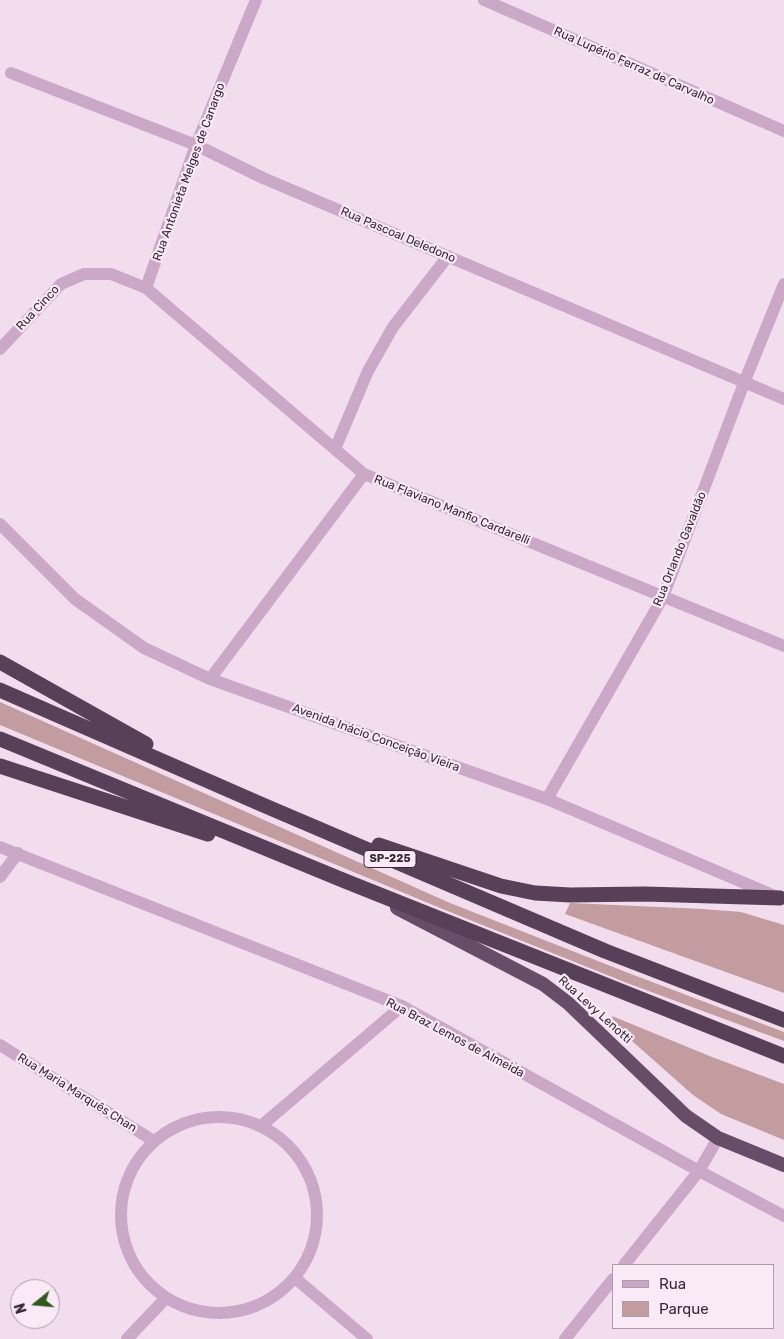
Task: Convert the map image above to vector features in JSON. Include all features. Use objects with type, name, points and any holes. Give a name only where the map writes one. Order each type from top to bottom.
[{"type":"highway","points":[[0,662],[212,782]]},
{"type":"highway","name":"SP-225","points":[[0,690],[605,951],[784,1020]]},
{"type":"highway","points":[[0,739],[346,881],[784,1056]]},
{"type":"highway","points":[[0,766],[327,873]]},
{"type":"highway","points":[[263,805],[501,886],[535,893],[570,895],[646,894],[782,899]]},
{"type":"highway","name":"Rua Levy Lenotti","points":[[346,881],[543,984],[568,1003],[686,1116],[718,1138],[784,1165]]},
{"type":"street","name":"Rua Antonieta Melges de Canargo","points":[[146,288],[196,145],[256,0]]},
{"type":"street","name":"Rua Lupério Ferraz de Carvalho","points":[[484,0],[784,131]]},
{"type":"street","name":"Rua Pascoal Deledono","points":[[11,73],[196,145],[262,178],[784,399]]},
{"type":"street","points":[[335,449],[368,371],[393,327],[448,256]]},
{"type":"street","name":"Rua Cinco","points":[[0,349],[61,284],[84,274],[111,274]]},
{"type":"street","name":"Rua Flaviano Manfio Cardarelli","points":[[111,274],[146,288],[364,474],[784,646]]},
{"type":"street","name":"Rua Orlando Gavaldão","points":[[548,799],[663,597],[744,383],[784,284]]},
{"type":"street","points":[[210,678],[364,474]]},
{"type":"street","name":"Avenida Inácio Conceição Vieira","points":[[0,524],[75,598],[144,648],[210,678],[548,799],[782,899]]},
{"type":"street","name":"Rua Braz Lemos de Almeida","points":[[0,847],[402,1006],[699,1171],[784,1216]]},
{"type":"street","points":[[0,877],[18,853]]},
{"type":"street","points":[[261,1126],[402,1006]]},
{"type":"street","name":"Rua Maria Marquês Chan","points":[[0,1045],[154,1141]]},
{"type":"street","points":[[205,1117],[234,1117],[261,1126],[286,1142],[304,1166],[315,1194],[317,1223],[310,1252],[295,1278],[274,1297],[248,1310],[220,1314],[192,1310],[166,1298],[143,1278],[128,1252],[121,1222],[123,1192],[134,1164],[154,1141],[178,1125],[205,1117]]},
{"type":"street","points":[[625,1264],[699,1171],[718,1138]]},
{"type":"street","points":[[295,1278],[367,1339]]},
{"type":"street","points":[[565,1339],[612,1280]]},
{"type":"street","points":[[127,1339],[166,1298]]},
{"type":"green space","points":[[0,702],[450,903],[784,1032],[784,1041],[627,983],[445,910],[0,725]]},
{"type":"green space","points":[[570,903],[741,912],[784,925],[784,993],[565,914]]},
{"type":"green space","points":[[612,1016],[784,1084],[784,1140],[721,1114],[693,1095],[615,1026]]}]
